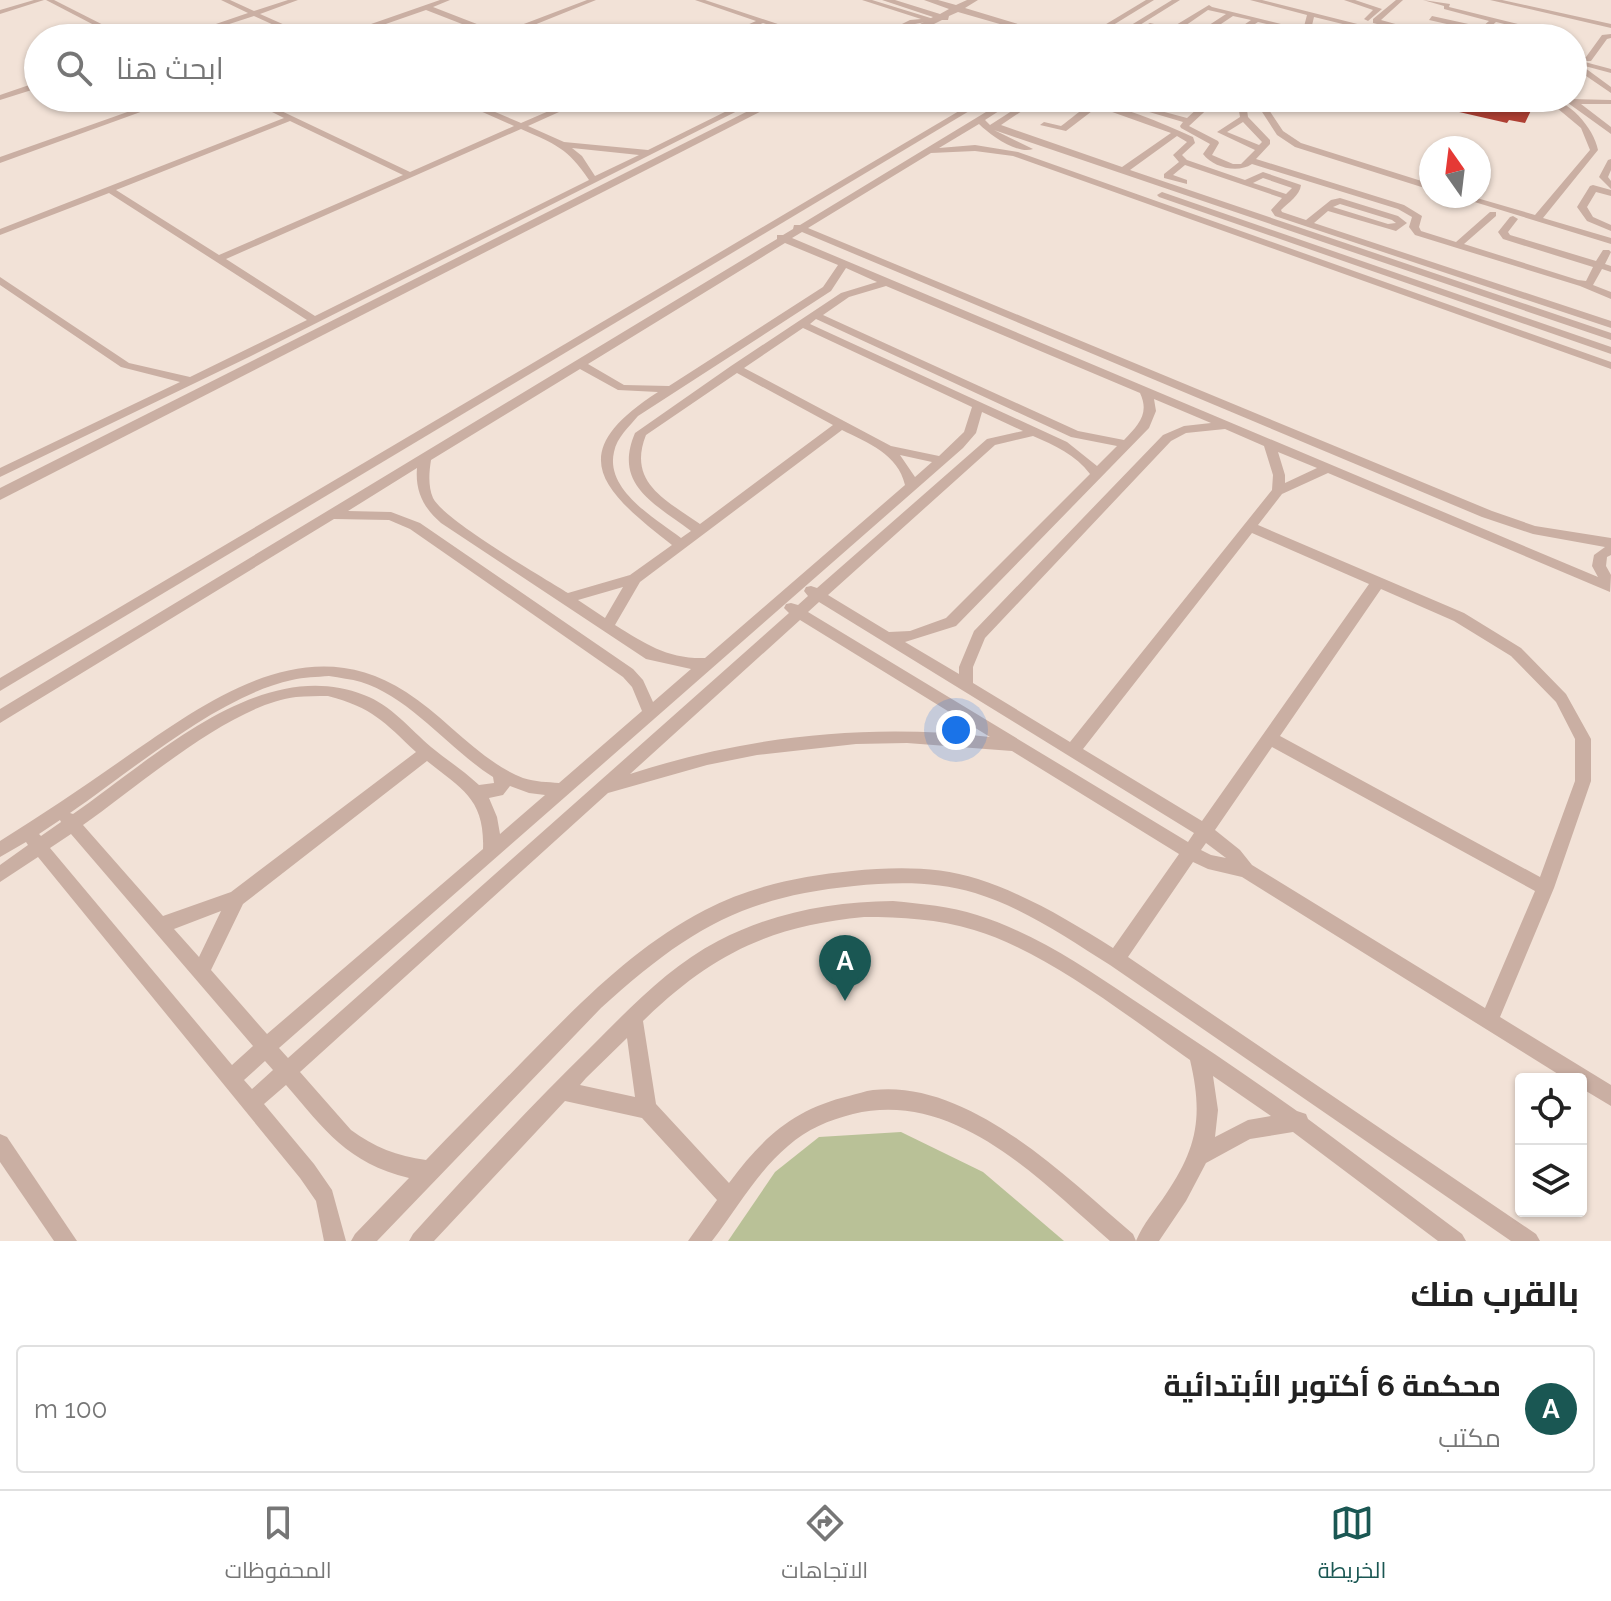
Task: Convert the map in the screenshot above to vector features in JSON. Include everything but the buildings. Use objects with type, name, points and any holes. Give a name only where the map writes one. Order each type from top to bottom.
[{"type":"street","points":[[0,12],[41,0]]},
{"type":"street","points":[[49,0],[97,24]]},
{"type":"street","points":[[224,0],[276,24]]},
{"type":"street","points":[[221,24],[295,0]]},
{"type":"street","points":[[385,24],[447,0]]},
{"type":"street","points":[[534,24],[593,0]]},
{"type":"street","points":[[698,0],[772,24]]},
{"type":"street","points":[[865,0],[965,24]]},
{"type":"street","points":[[886,0],[937,18]]},
{"type":"street","points":[[928,0],[957,4],[1017,24]]},
{"type":"street","points":[[1111,24],[1151,0]]},
{"type":"street","points":[[1137,24],[1177,0]]},
{"type":"street","points":[[1152,24],[1191,0]]},
{"type":"street","points":[[1253,0],[1362,24]]},
{"type":"street","points":[[1283,0],[1362,24]]},
{"type":"street","points":[[1347,0],[1378,9],[1362,24]]},
{"type":"street","points":[[1364,0],[1379,0]]},
{"type":"street","points":[[1383,24],[1376,21],[1400,0]]},
{"type":"street","points":[[1426,0],[1450,4]]},
{"type":"street","points":[[1438,0],[1508,24]]},
{"type":"street","points":[[1493,0],[1611,26]]},
{"type":"street","points":[[926,24],[957,4],[971,1]]},
{"type":"street","points":[[1182,24],[1209,5],[1224,1]]},
{"type":"street","points":[[1425,24],[1450,4]]},
{"type":"street","points":[[1209,5],[1267,24]]},
{"type":"street","points":[[426,7],[469,24]]},
{"type":"street","points":[[1215,24],[1231,14]]},
{"type":"street","points":[[1309,24],[1311,15]]},
{"type":"street","points":[[909,24],[937,18]]},
{"type":"street","points":[[1431,19],[1455,24]]},
{"type":"street","points":[[1431,19],[1452,24]]},
{"type":"street","points":[[1490,24],[1494,20]]},
{"type":"street","points":[[755,24],[762,21]]},
{"type":"street","points":[[1255,24],[1260,21]]},
{"type":"street","points":[[1257,24],[1260,21]]},
{"type":"street","points":[[1587,59],[1605,37],[1611,36]]},
{"type":"street","points":[[1587,64],[1611,71]]},
{"type":"street","points":[[1587,73],[1610,94]]},
{"type":"street","points":[[1590,81],[1610,94]]},
{"type":"street","points":[[0,98],[24,90]]},
{"type":"street","points":[[1587,97],[1610,94]]},
{"type":"street","points":[[0,154],[118,112]]},
{"type":"street","points":[[0,160],[135,112]]},
{"type":"street","points":[[275,112],[410,175]]},
{"type":"street","points":[[488,112],[562,144],[579,158],[594,181]]},
{"type":"street","points":[[220,258],[554,112]]},
{"type":"street","points":[[0,473],[192,381],[731,112]]},
{"type":"street","points":[[0,495],[754,112]]},
{"type":"street","points":[[0,685],[964,112]]},
{"type":"street","points":[[987,125],[1000,112]]},
{"type":"street","points":[[0,717],[925,152],[1011,112]]},
{"type":"street","points":[[1044,125],[1063,129],[1089,112]]},
{"type":"street","points":[[1119,112],[1191,141],[1175,179],[1216,194],[1213,202]]},
{"type":"street","points":[[1157,112],[1188,121]]},
{"type":"street","points":[[1198,112],[1185,128],[1213,140],[1216,144],[1207,154],[1209,157],[1241,168],[1252,161],[1258,148],[1267,142],[1244,118],[1243,112]]},
{"type":"street","points":[[1266,112],[1280,133],[1298,145],[1419,183]]},
{"type":"street","points":[[1537,219],[1594,150],[1593,139],[1585,128],[1566,112]]},
{"type":"street","points":[[1586,112],[1608,128]]},
{"type":"street","points":[[1224,135],[1223,130],[1244,118]]},
{"type":"street","points":[[0,232],[289,119]]},
{"type":"street","points":[[987,125],[1020,151],[1611,366]]},
{"type":"street","points":[[987,125],[1611,337]]},
{"type":"street","points":[[1122,171],[1176,133]]},
{"type":"street","points":[[1213,140],[1224,135],[1258,148]]},
{"type":"street","points":[[562,144],[650,153]]},
{"type":"street","points":[[925,152],[962,148],[1020,151],[1611,351]]},
{"type":"street","points":[[1156,148],[1245,183],[1257,175],[1265,175],[1298,187],[1275,213],[1611,325]]},
{"type":"street","points":[[1252,161],[1412,211],[1417,216],[1414,227],[1418,233],[1611,296]]},
{"type":"street","points":[[1611,162],[1603,177],[1611,186]]},
{"type":"street","points":[[1611,193],[1593,188],[1582,207],[1584,213],[1611,228]]},
{"type":"street","points":[[109,189],[315,320]]},
{"type":"street","points":[[1589,194],[1611,201]]},
{"type":"street","points":[[1308,223],[1334,202],[1347,201],[1402,223],[1396,228],[1387,227],[1327,208]]},
{"type":"street","points":[[1491,205],[1611,241]]},
{"type":"street","points":[[1457,246],[1493,214]]},
{"type":"street","points":[[1513,219],[1503,232],[1506,237],[1611,269]]},
{"type":"street","points":[[782,221],[1487,514],[1533,530],[1611,546]]},
{"type":"street","points":[[764,231],[1611,587]]},
{"type":"street","points":[[1407,257],[1421,241]]},
{"type":"street","points":[[1584,285],[1589,284],[1606,252]]},
{"type":"street","points":[[681,545],[629,505],[612,487],[605,467],[607,446],[618,427],[634,413],[827,289],[844,264]]},
{"type":"street","points":[[0,280],[125,365],[192,381]]},
{"type":"street","points":[[700,531],[638,480],[631,464],[632,448],[641,433],[845,295],[887,282]]},
{"type":"street","points":[[815,315],[1075,434],[1126,444]]},
{"type":"street","points":[[802,324],[1063,445],[1089,464],[1097,475]]},
{"type":"street","points":[[580,364],[622,388],[671,389]]},
{"type":"street","points":[[735,368],[888,449],[942,460]]},
{"type":"street","points":[[622,388],[634,413]]},
{"type":"street","points":[[887,637],[910,636],[951,622],[1097,475],[1152,414],[1151,401],[1143,389]]},
{"type":"street","points":[[231,1078],[942,460],[970,433],[978,406]]},
{"type":"street","points":[[565,599],[635,579],[842,424]]},
{"type":"street","points":[[966,685],[966,667],[979,635],[1167,438],[1206,426],[1230,426]]},
{"type":"street","points":[[251,1103],[985,447],[1010,436],[1034,432]]},
{"type":"street","points":[[1063,445],[1075,434]]},
{"type":"street","points":[[1269,442],[1278,466],[1278,491]]},
{"type":"street","points":[[888,449],[908,473],[911,486]]},
{"type":"street","points":[[425,458],[422,489],[435,511],[636,646],[668,661],[708,663]]},
{"type":"street","points":[[1072,751],[1278,491],[1329,468]]},
{"type":"street","points":[[331,515],[375,514],[404,520],[615,664],[638,684],[650,712]]},
{"type":"street","points":[[1250,527],[1459,617],[1516,652],[1561,698],[1583,739],[1583,781],[1545,888],[1489,1021]]},
{"type":"street","points":[[1036,536],[1061,549]]},
{"type":"street","points":[[1611,546],[1601,555],[1599,566],[1611,587]]},
{"type":"street","points":[[607,627],[635,579]]},
{"type":"street","points":[[1116,959],[1378,582]]},
{"type":"street","points":[[800,584],[1204,831],[1234,855],[1246,870],[1610,1096]]},
{"type":"street","points":[[779,601],[1190,852],[1208,862],[1246,870]]},
{"type":"street","points":[[615,664],[636,646]]},
{"type":"street","points":[[67,817],[232,694],[285,675],[319,670],[347,672],[377,681],[501,774],[526,785],[565,790]]},
{"type":"street","points":[[0,874],[34,839],[236,712],[279,696],[332,692],[360,699],[380,710],[477,792],[492,818],[491,852]]},
{"type":"street","points":[[601,790],[725,752],[787,741],[912,735],[1017,747]]},
{"type":"street","points":[[1270,738],[1545,888]]},
{"type":"street","points":[[159,926],[237,898],[427,752]]},
{"type":"street","points":[[477,792],[497,790],[503,779],[501,774]]},
{"type":"street","points":[[67,817],[344,1137],[367,1155],[396,1167],[429,1171]]},
{"type":"street","points":[[0,850],[34,839]]},
{"type":"street","points":[[34,839],[325,1197],[335,1241]]},
{"type":"street","points":[[362,1241],[596,999],[648,952],[707,915],[770,890],[832,878],[898,876],[952,880],[1004,896],[1116,959],[1529,1241]]},
{"type":"street","points":[[200,973],[237,898]]},
{"type":"street","points":[[420,1241],[561,1090],[672,981],[723,947],[765,929],[836,911],[895,908],[954,917],[1028,946],[1198,1052],[1299,1121],[1455,1241]]},
{"type":"street","points":[[633,1019],[647,1109],[730,1199]]},
{"type":"street","points":[[1147,1241],[1203,1154],[1209,1103],[1198,1052]]},
{"type":"street","points":[[561,1090],[647,1109]]},
{"type":"street","points":[[699,1241],[775,1144],[809,1119],[861,1102],[888,1098],[929,1102],[963,1116],[1019,1152],[1126,1241]]},
{"type":"street","points":[[1203,1154],[1248,1130],[1299,1121]]},
{"type":"street","points":[[0,1144],[66,1241]]},
{"type":"green space","points":[[901,1132],[983,1172],[1064,1241],[728,1241],[775,1172],[819,1137]]},
{"type":"place","name":"محكمة 6 أكتوبر الأبتدائية","points":[[845,1001]]}]
